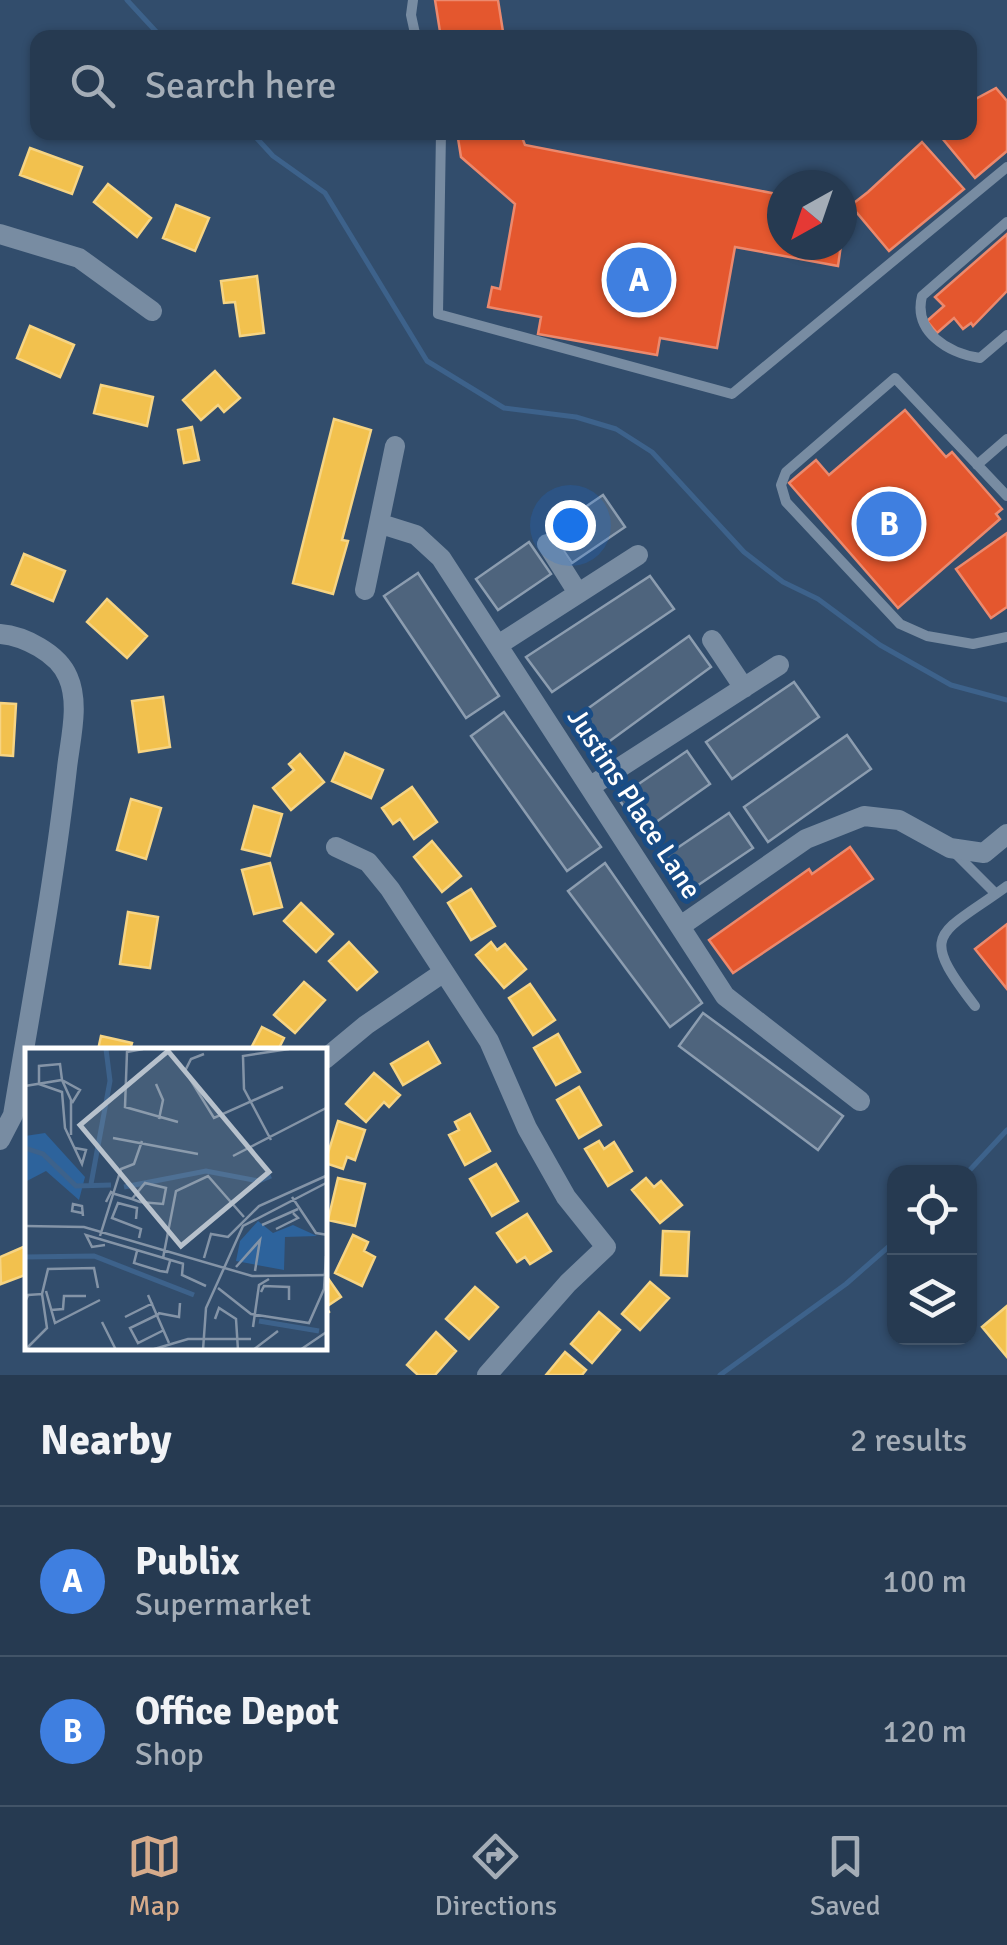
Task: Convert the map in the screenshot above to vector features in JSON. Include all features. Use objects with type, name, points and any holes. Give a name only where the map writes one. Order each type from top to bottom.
[{"type":"street","points":[[0,234],[80,258],[152,311]]},
{"type":"street","points":[[364,590],[395,446]]},
{"type":"street","name":"Justins Place Lane","points":[[380,524],[416,535],[442,558],[725,996],[860,1101]]},
{"type":"street","points":[[548,544],[578,593]]},
{"type":"street","points":[[498,644],[638,555]]},
{"type":"street","points":[[0,634],[14,635],[44,650],[68,675],[74,703],[62,817],[13,1115],[0,1140]]},
{"type":"street","points":[[712,640],[744,688]]},
{"type":"street","points":[[591,786],[779,665]]},
{"type":"street","points":[[682,924],[806,839],[864,816],[899,820],[950,848],[984,852],[1007,834]]},
{"type":"street","points":[[336,847],[368,862],[444,972],[489,1040],[527,1128],[566,1197],[606,1247],[487,1375]]},
{"type":"street","points":[[328,1056],[352,1035],[444,972]]},
{"type":"lane","points":[[413,0],[410,15],[414,30]]},
{"type":"lane","points":[[441,140],[438,314],[732,394],[1007,167]]},
{"type":"lane","points":[[1007,222],[922,296],[920,321],[950,351],[964,356],[980,358],[1007,335]]},
{"type":"lane","points":[[1007,496],[894,378],[786,472],[781,485],[786,502],[900,624],[927,636],[973,644],[1007,637]]},
{"type":"lane","points":[[978,465],[1007,439]]},
{"type":"lane","points":[[950,848],[996,894]]},
{"type":"lane","points":[[975,1006],[943,964],[939,950],[948,928],[1007,886]]},
{"type":"building: Homes","points":[[30,148],[82,167],[72,194],[20,175]]},
{"type":"building: Homes","points":[[108,184],[151,218],[137,237],[94,202]]},
{"type":"building: Homes","points":[[176,205],[209,218],[195,251],[163,238]]},
{"type":"building: Homes","points":[[257,276],[264,333],[240,336],[235,302],[224,303],[221,281]]},
{"type":"building: Homes","points":[[30,326],[74,345],[60,377],[17,358]]},
{"type":"building: Homes","points":[[215,371],[240,398],[224,412],[218,405],[201,420],[183,400]]},
{"type":"building: Homes","points":[[101,385],[153,397],[147,426],[94,413]]},
{"type":"building: Homes","points":[[334,419],[371,430],[342,540],[348,541],[333,594],[293,583]]},
{"type":"building: Homes","points":[[192,427],[199,460],[184,463],[178,430]]},
{"type":"building: Homes","points":[[24,554],[65,571],[53,601],[12,584]]},
{"type":"building: Homes","points":[[107,599],[147,636],[127,658],[87,622]]},
{"type":"building: Homes","points":[[163,697],[170,747],[139,752],[132,701]]},
{"type":"building: Homes","points":[[0,703],[16,704],[13,756],[0,755]]},
{"type":"building: Homes","points":[[345,753],[383,770],[371,798],[332,781]]},
{"type":"building: Homes","points":[[300,754],[324,782],[291,810],[273,788],[294,770],[289,764]]},
{"type":"building: Homes","points":[[412,787],[437,822],[414,839],[400,819],[393,824],[382,808]]},
{"type":"building: Homes","points":[[131,799],[161,808],[146,859],[117,850]]},
{"type":"building: Homes","points":[[254,806],[282,814],[270,856],[242,849]]},
{"type":"building: Homes","points":[[432,841],[461,876],[442,892],[414,857]]},
{"type":"building: Homes","points":[[270,863],[282,907],[254,914],[242,870]]},
{"type":"building: Homes","points":[[471,889],[495,926],[471,940],[448,903]]},
{"type":"building: Homes","points":[[301,903],[333,934],[316,952],[284,921]]},
{"type":"building: Homes","points":[[128,912],[158,917],[150,968],[120,964]]},
{"type":"building: Homes","points":[[349,942],[377,972],[357,990],[329,961]]},
{"type":"building: Homes","points":[[491,942],[497,950],[505,944],[526,969],[504,988],[476,955]]},
{"type":"building: Homes","points":[[304,982],[325,1000],[295,1033],[274,1015]]},
{"type":"building: Homes","points":[[530,984],[555,1020],[533,1035],[509,998]]},
{"type":"building: Homes","points":[[262,1027],[284,1038],[279,1048],[251,1048]]},
{"type":"building: Homes","points":[[558,1034],[580,1072],[556,1085],[534,1048]]},
{"type":"building: Homes","points":[[101,1036],[132,1043],[131,1048],[98,1048]]},
{"type":"building: Homes","points":[[428,1042],[440,1063],[403,1085],[391,1064]]},
{"type":"building: Homes","points":[[374,1073],[400,1095],[389,1107],[384,1102],[366,1122],[346,1104]]},
{"type":"building: Homes","points":[[579,1087],[601,1125],[579,1138],[557,1100]]},
{"type":"building: Homes","points":[[470,1114],[490,1151],[465,1165],[449,1135],[459,1130],[455,1122]]},
{"type":"building: Homes","points":[[338,1121],[365,1130],[355,1160],[347,1157],[343,1169],[328,1164]]},
{"type":"building: Homes","points":[[599,1141],[604,1149],[614,1142],[632,1171],[608,1186],[585,1149]]},
{"type":"building: Homes","points":[[496,1164],[518,1201],[492,1216],[470,1179]]},
{"type":"building: Homes","points":[[338,1178],[365,1184],[355,1226],[328,1220]]},
{"type":"building: Homes","points":[[646,1178],[654,1187],[661,1181],[682,1205],[660,1223],[632,1190]]},
{"type":"building: Homes","points":[[527,1214],[551,1251],[530,1264],[525,1257],[517,1262],[497,1233]]},
{"type":"building: Homes","points":[[663,1231],[689,1232],[687,1276],[661,1275]]},
{"type":"building: Homes","points":[[353,1235],[368,1242],[364,1251],[375,1257],[362,1286],[335,1273]]},
{"type":"building: Homes","points":[[25,1246],[25,1275],[1,1284],[0,1257]]},
{"type":"building: Homes","points":[[328,1278],[341,1297],[328,1306]]},
{"type":"building: Homes","points":[[650,1282],[669,1298],[640,1330],[622,1314]]},
{"type":"building: Homes","points":[[475,1287],[498,1307],[469,1339],[446,1319]]},
{"type":"building: Homes","points":[[1007,1306],[1007,1357],[982,1327]]},
{"type":"building: Homes","points":[[599,1312],[620,1330],[592,1363],[571,1344]]},
{"type":"building: Homes","points":[[436,1332],[456,1351],[435,1375],[418,1375],[407,1365]]},
{"type":"building: Homes","points":[[565,1352],[586,1370],[582,1375],[546,1375]]},
{"type":"building: Shops","points":[[435,0],[498,0],[503,30],[440,30]]},
{"type":"building: Shops","points":[[996,88],[1007,101],[1007,151],[975,178],[944,140],[977,140],[977,98]]},
{"type":"building: Shops","points":[[458,140],[523,140],[525,145],[767,192],[767,253],[735,247],[717,348],[660,338],[657,355],[538,334],[541,317],[488,307],[492,287],[500,289],[515,204],[461,157]]},
{"type":"building: Shops","points":[[922,142],[964,189],[889,251],[857,213],[857,201]]},
{"type":"building: Shops","points":[[1007,234],[1007,291],[973,326],[971,323],[963,329],[954,318],[937,333],[927,321],[944,306],[935,297]]},
{"type":"building: Shops","points":[[805,260],[839,260],[838,266]]},
{"type":"building: Shops","points":[[905,410],[946,457],[952,452],[1002,509],[996,514],[1000,519],[898,608],[789,483],[816,460],[829,475]]},
{"type":"building: Shops","points":[[1007,533],[1007,607],[991,618],[956,569]]},
{"type":"building: Shops","points":[[850,847],[873,879],[733,973],[709,940],[809,869],[812,874]]},
{"type":"building: Shops","points":[[1007,924],[1007,989],[975,949]]},
{"type":"building: Other","points":[[603,495],[625,527],[572,563],[550,531]]},
{"type":"building: Other","points":[[529,542],[551,574],[498,610],[476,579]]},
{"type":"building: Other","points":[[418,573],[499,696],[466,718],[384,596]]},
{"type":"building: Other","points":[[650,576],[674,609],[552,692],[526,657]]},
{"type":"building: Other","points":[[689,636],[711,667],[592,754],[569,722]]},
{"type":"building: Other","points":[[794,682],[819,717],[732,779],[706,742]]},
{"type":"building: Other","points":[[504,712],[601,847],[567,871],[471,736]]},
{"type":"building: Other","points":[[847,735],[871,769],[768,842],[744,807]]},
{"type":"building: Other","points":[[687,751],[710,784],[642,832],[618,798]]},
{"type":"building: Other","points":[[729,813],[753,848],[682,896],[658,861]]},
{"type":"building: Other","points":[[605,863],[702,1003],[670,1027],[568,891]]},
{"type":"building: Other","points":[[703,1013],[843,1116],[818,1150],[679,1046]]},
{"type":"waterway","points":[[127,0],[155,30]]},
{"type":"waterway","points":[[258,140],[273,156],[325,193],[427,361],[504,408],[576,417],[616,429],[652,452],[744,552],[783,582],[818,599],[880,645],[951,685],[1007,700]]},
{"type":"waterway","points":[[974,1165],[1007,1130]]},
{"type":"waterway","points":[[720,1375],[846,1284],[887,1248]]},
{"type":"place","name":"Publix","points":[[639,280]]},
{"type":"place","name":"Office Depot","points":[[889,524]]}]
